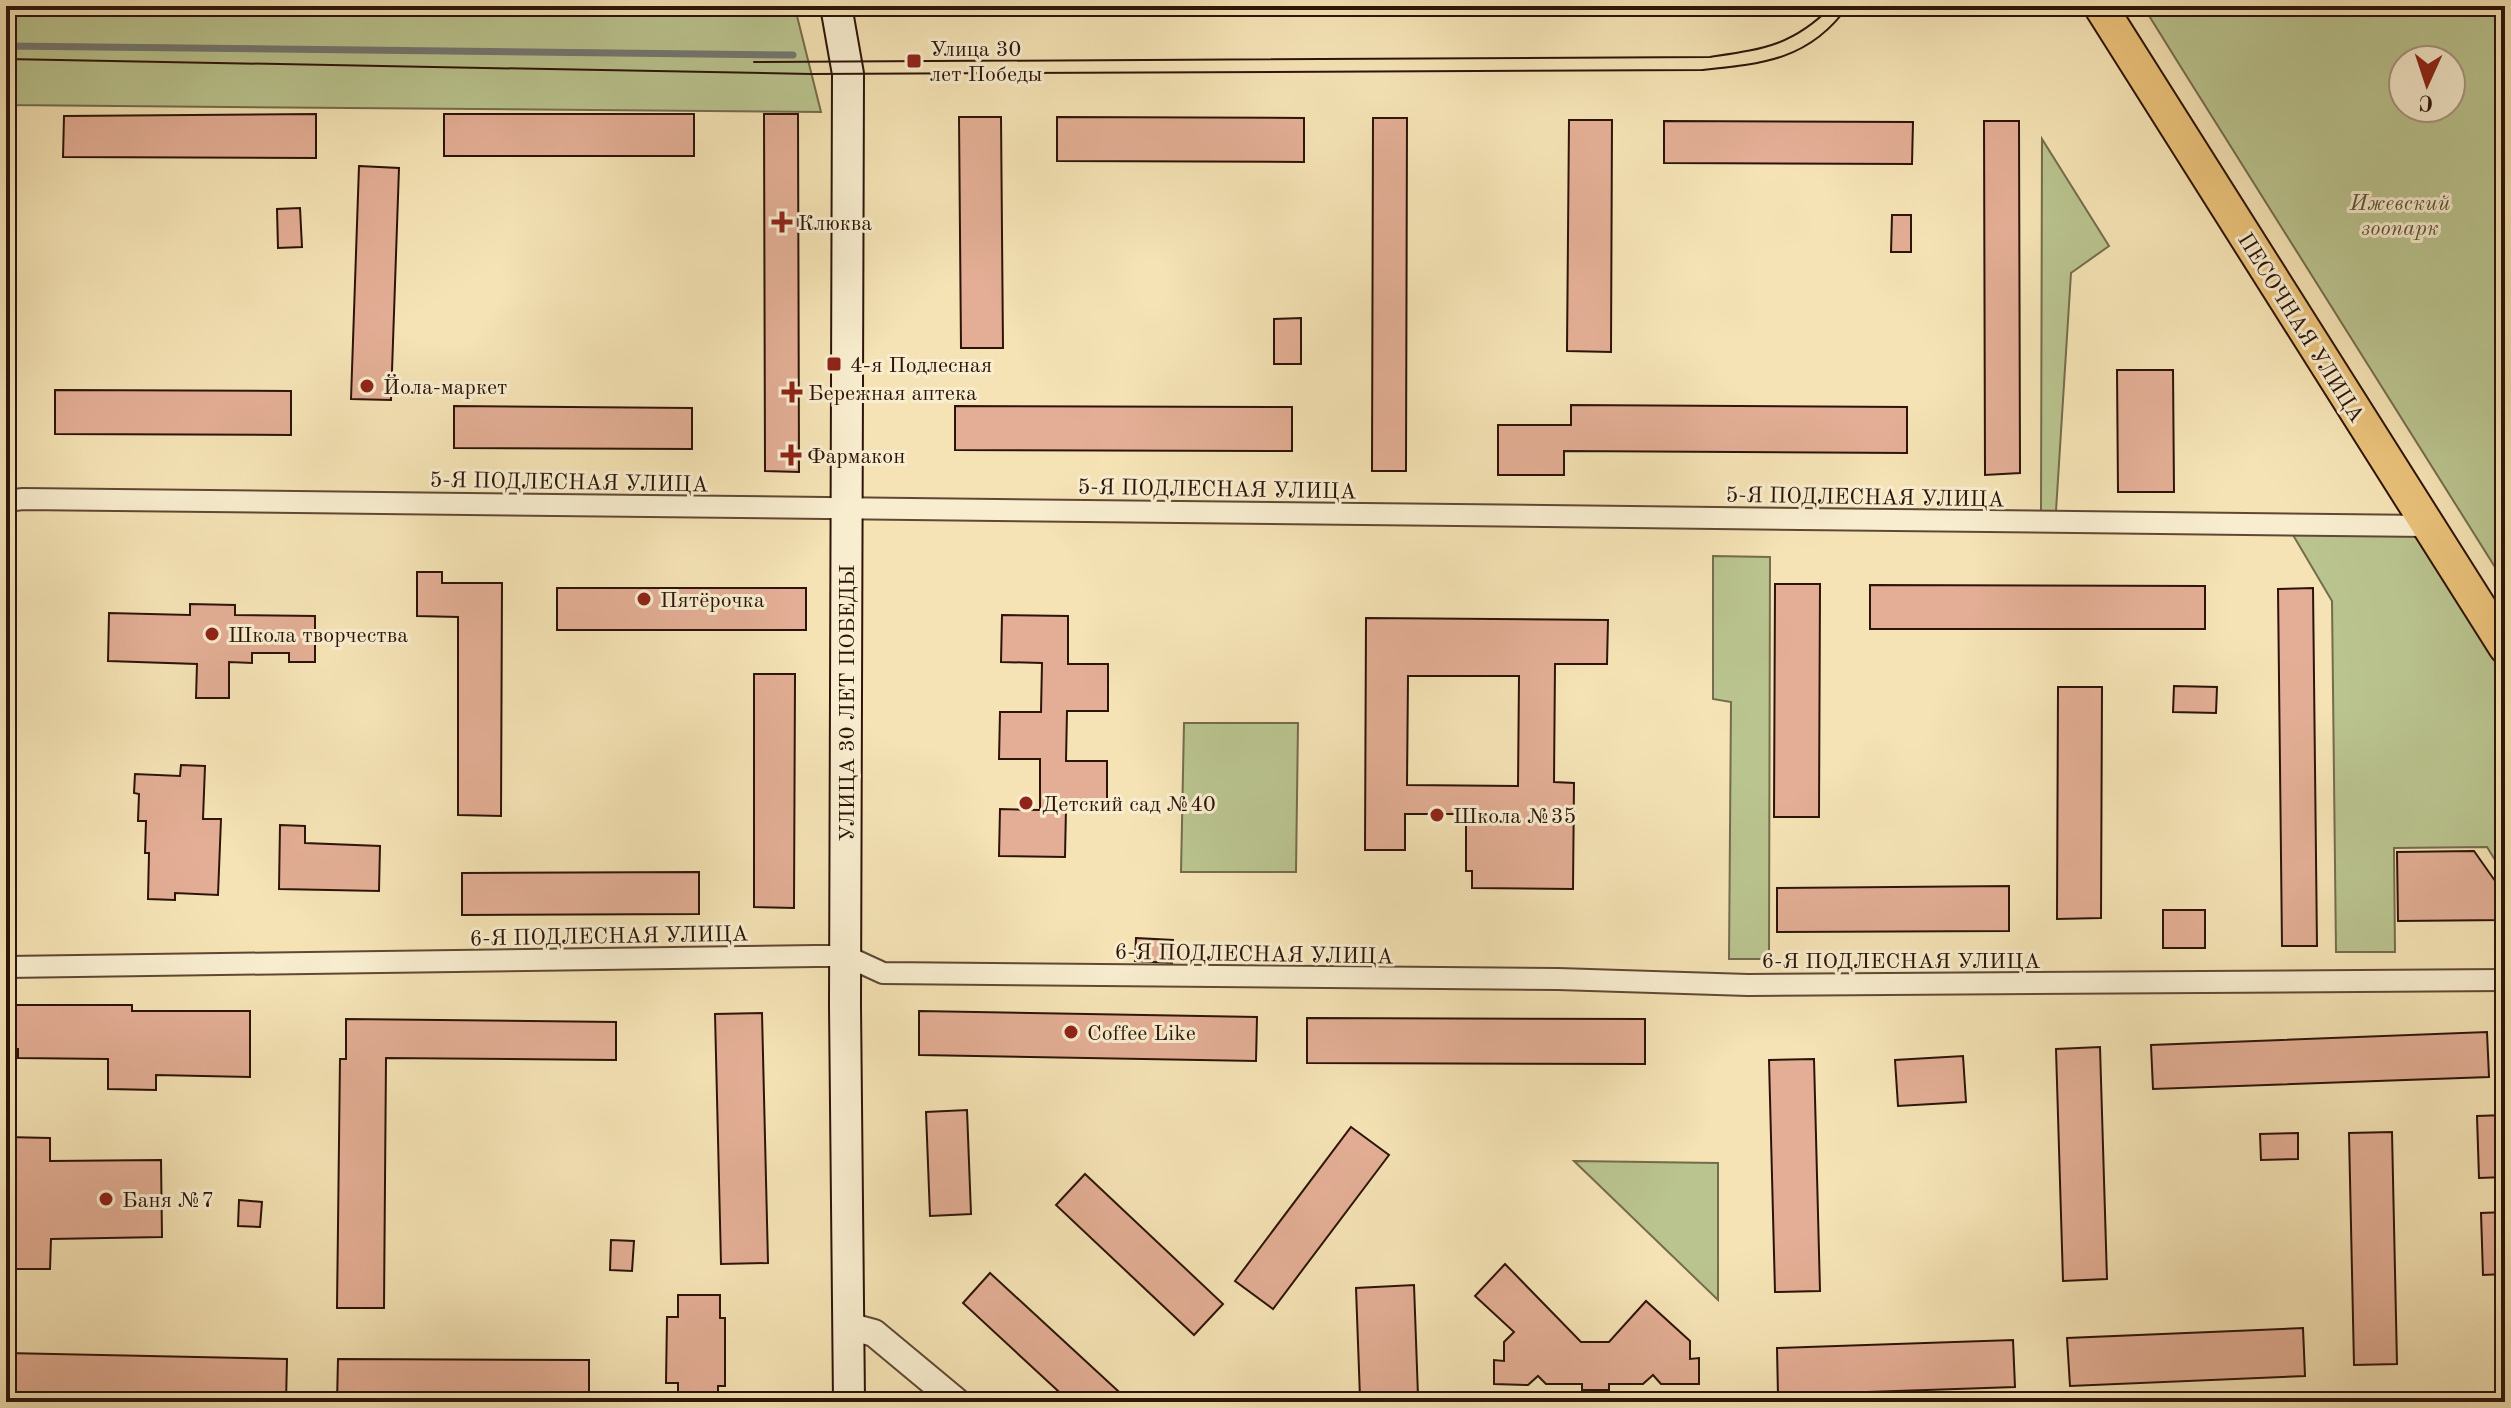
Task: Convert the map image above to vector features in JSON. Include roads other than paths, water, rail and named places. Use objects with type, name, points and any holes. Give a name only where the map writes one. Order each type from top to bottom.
[{"type":"main road","name":"УЛИЦА 30 ЛЕТ ПОБЕДЫ","points":[[836,6],[848,74],[846,956],[849,1402]]},
{"type":"main road","name":"ПЕСОЧНАЯ УЛИЦА","points":[[2100,6],[2505,647]]},
{"type":"street","name":"5-Я ПОДЛЕСНАЯ УЛИЦА","points":[[6,501],[2428,526]]},
{"type":"street","name":"6-Я ПОДЛЕСНАЯ УЛИЦА","points":[[6,967],[846,956],[883,973],[1558,979],[1748,985],[2505,980]]},
{"type":"street","points":[[848,1326],[874,1333],[957,1402]]},
{"type":"waterway","points":[[6,46],[793,55]]},
{"type":"tram line","points":[[754,62],[1710,57],[1776,44],[1804,30],[1832,6]]},
{"type":"tram line","points":[[6,59],[811,74],[1702,70],[1783,56],[1818,38],[1848,6]]},
{"type":"place","name":"Улица 30 лет Победы","points":[[914,61]]},
{"type":"place","name":"Клюква","points":[[782,222]]},
{"type":"place","name":"4-я Подлесная","points":[[834,364]]},
{"type":"place","name":"Йола-маркет","points":[[367,386]]},
{"type":"place","name":"Бережная аптека","points":[[792,392]]},
{"type":"place","name":"Фармакон","points":[[791,455]]},
{"type":"place","name":"Пятёрочка","points":[[644,599]]},
{"type":"place","name":"Школа творчества","points":[[212,634]]},
{"type":"place","name":"Детский сад №40","points":[[1026,803]]},
{"type":"place","name":"Школа №35","points":[[1437,815]]},
{"type":"place","name":"Coffee Like","points":[[1071,1032]]},
{"type":"place","name":"Баня №7","points":[[106,1199]]},
{"type":"park label","name":"Ижевский зоопарк","points":[[2400,214]]}]
